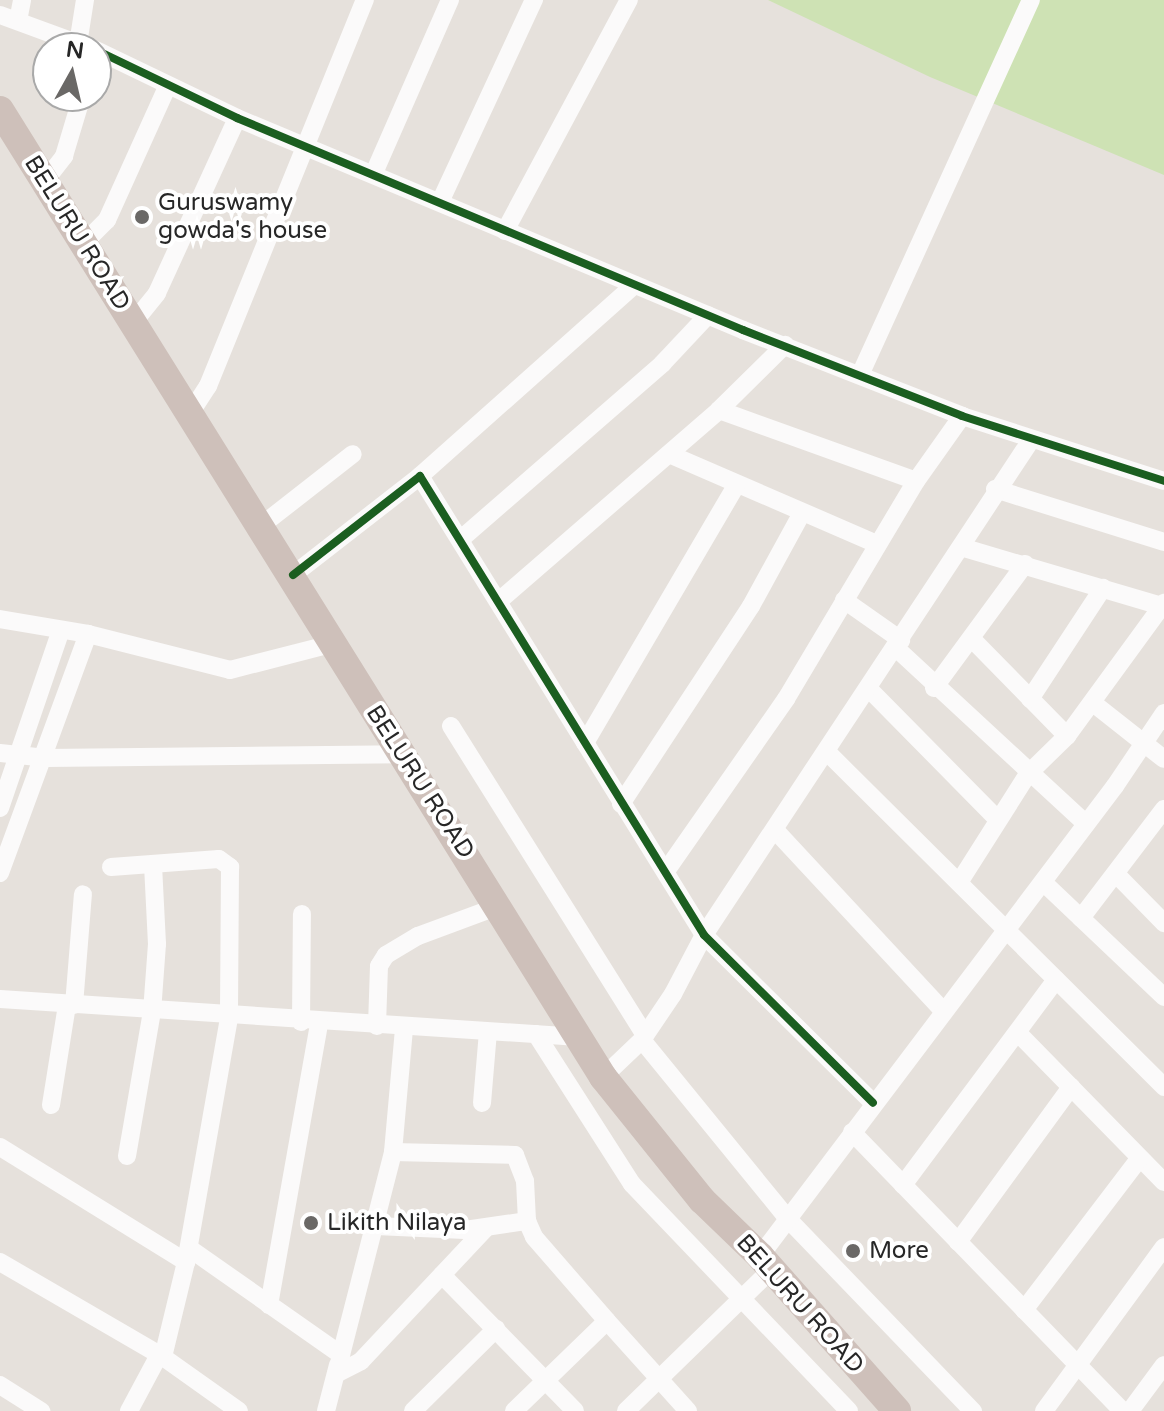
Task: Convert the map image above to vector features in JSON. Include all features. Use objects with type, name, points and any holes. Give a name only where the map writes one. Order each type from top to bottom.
[{"type":"highway","name":"BELURU ROAD","points":[[0,110],[262,525],[331,644],[499,906],[603,1077],[702,1200],[766,1263],[897,1411]]},
{"type":"street","points":[[18,21],[22,0]]},
{"type":"street","points":[[84,32],[85,0]]},
{"type":"street","points":[[191,412],[208,386],[365,0]]},
{"type":"street","points":[[374,173],[450,0]]},
{"type":"street","points":[[441,200],[534,0]]},
{"type":"street","points":[[505,231],[629,0]]},
{"type":"street","points":[[860,375],[1031,0]]},
{"type":"street","points":[[0,15],[47,32]]},
{"type":"street","points":[[112,58],[237,118],[441,200],[505,231],[708,315],[962,416],[1164,481]]},
{"type":"street","points":[[83,244],[107,220],[167,87]]},
{"type":"street","points":[[44,182],[64,156],[77,112]]},
{"type":"street","points":[[133,323],[157,293],[237,118]]},
{"type":"street","points":[[293,575],[420,476],[634,285]]},
{"type":"street","points":[[461,539],[662,364],[708,315]]},
{"type":"street","points":[[500,600],[719,410],[785,345]]},
{"type":"street","points":[[719,410],[916,481]]},
{"type":"street","points":[[666,871],[786,699],[916,481],[962,416]]},
{"type":"street","points":[[603,1077],[644,1038],[704,935],[828,753],[995,489],[1031,440]]},
{"type":"street","points":[[262,525],[353,454]]},
{"type":"street","points":[[669,454],[736,486],[877,544]]},
{"type":"street","points":[[420,476],[500,600],[621,804],[704,935],[873,1103]]},
{"type":"street","points":[[585,743],[736,486]]},
{"type":"street","points":[[995,489],[1164,542]]},
{"type":"street","points":[[621,804],[751,606],[802,513]]},
{"type":"street","points":[[960,881],[1028,774],[1067,736],[1163,604],[961,547]]},
{"type":"street","points":[[934,688],[1025,564]]},
{"type":"street","points":[[1030,699],[1103,588]]},
{"type":"street","points":[[844,600],[898,644],[934,688],[1086,824]]},
{"type":"street","points":[[0,619],[88,634],[230,670],[331,644]]},
{"type":"street","points":[[0,808],[61,630]]},
{"type":"street","points":[[0,873],[46,758],[88,634]]},
{"type":"street","points":[[972,639],[1067,736]]},
{"type":"street","points":[[869,689],[997,819]]},
{"type":"street","points":[[1093,703],[1164,759]]},
{"type":"street","points":[[626,1411],[740,1300],[766,1263],[788,1219],[942,1010],[1043,882],[1164,713]]},
{"type":"street","points":[[451,726],[644,1038],[788,1219],[973,1411]]},
{"type":"street","points":[[0,753],[46,758],[401,754]]},
{"type":"street","points":[[828,753],[1164,1087]]},
{"type":"street","points":[[1081,918],[1118,876],[1164,809]]},
{"type":"street","points":[[1150,829],[1164,843]]},
{"type":"street","points":[[775,830],[942,1010]]},
{"type":"street","points":[[111,867],[228,863],[229,1018],[188,1255],[161,1356],[129,1411]]},
{"type":"street","points":[[127,1156],[152,1012],[157,944],[153,865]]},
{"type":"street","points":[[1118,876],[1164,923]]},
{"type":"street","points":[[1043,882],[1164,997]]},
{"type":"street","points":[[51,1105],[70,1005],[83,894]]},
{"type":"street","points":[[377,1026],[379,966],[386,955],[418,936],[499,906]]},
{"type":"street","points":[[269,1305],[310,1022],[302,914]]},
{"type":"street","points":[[903,1185],[1019,1034],[1056,980]]},
{"type":"street","points":[[0,999],[229,1018],[579,1037]]},
{"type":"street","points":[[326,1411],[393,1152],[404,1028]]},
{"type":"street","points":[[482,1103],[488,1032]]},
{"type":"street","points":[[536,1034],[632,1184],[849,1411]]},
{"type":"street","points":[[1019,1034],[1164,1182]]},
{"type":"street","points":[[958,1242],[1071,1087]]},
{"type":"street","points":[[852,1132],[1122,1411]]},
{"type":"street","points":[[0,1147],[188,1255],[269,1305],[341,1355]]},
{"type":"street","points":[[393,1152],[515,1155],[525,1181],[527,1221],[534,1237],[688,1411]]},
{"type":"street","points":[[1024,1310],[1140,1158]]},
{"type":"street","points":[[376,1226],[485,1229],[527,1221]]},
{"type":"street","points":[[336,1374],[361,1361],[485,1229]]},
{"type":"street","points":[[1044,1411],[1164,1247]]},
{"type":"street","points":[[0,1262],[161,1356],[239,1411]]},
{"type":"street","points":[[442,1275],[575,1411]]},
{"type":"street","points":[[514,1411],[607,1321]]},
{"type":"street","points":[[413,1411],[496,1329]]},
{"type":"street","points":[[1130,1411],[1164,1365]]},
{"type":"street","points":[[0,1385],[41,1411]]},
{"type":"green space","points":[[768,0],[1164,0],[1164,175],[930,77]]},
{"type":"cycle path","points":[[112,58],[237,118],[743,330],[962,416],[1164,481]]},
{"type":"cycle path","points":[[293,575],[420,476],[704,935],[873,1103]]},
{"type":"place","name":"Guruswamy gowda's house","points":[[142,217]]},
{"type":"place","name":"Likith Nilaya","points":[[311,1223]]},
{"type":"place","name":"More","points":[[853,1251]]}]
